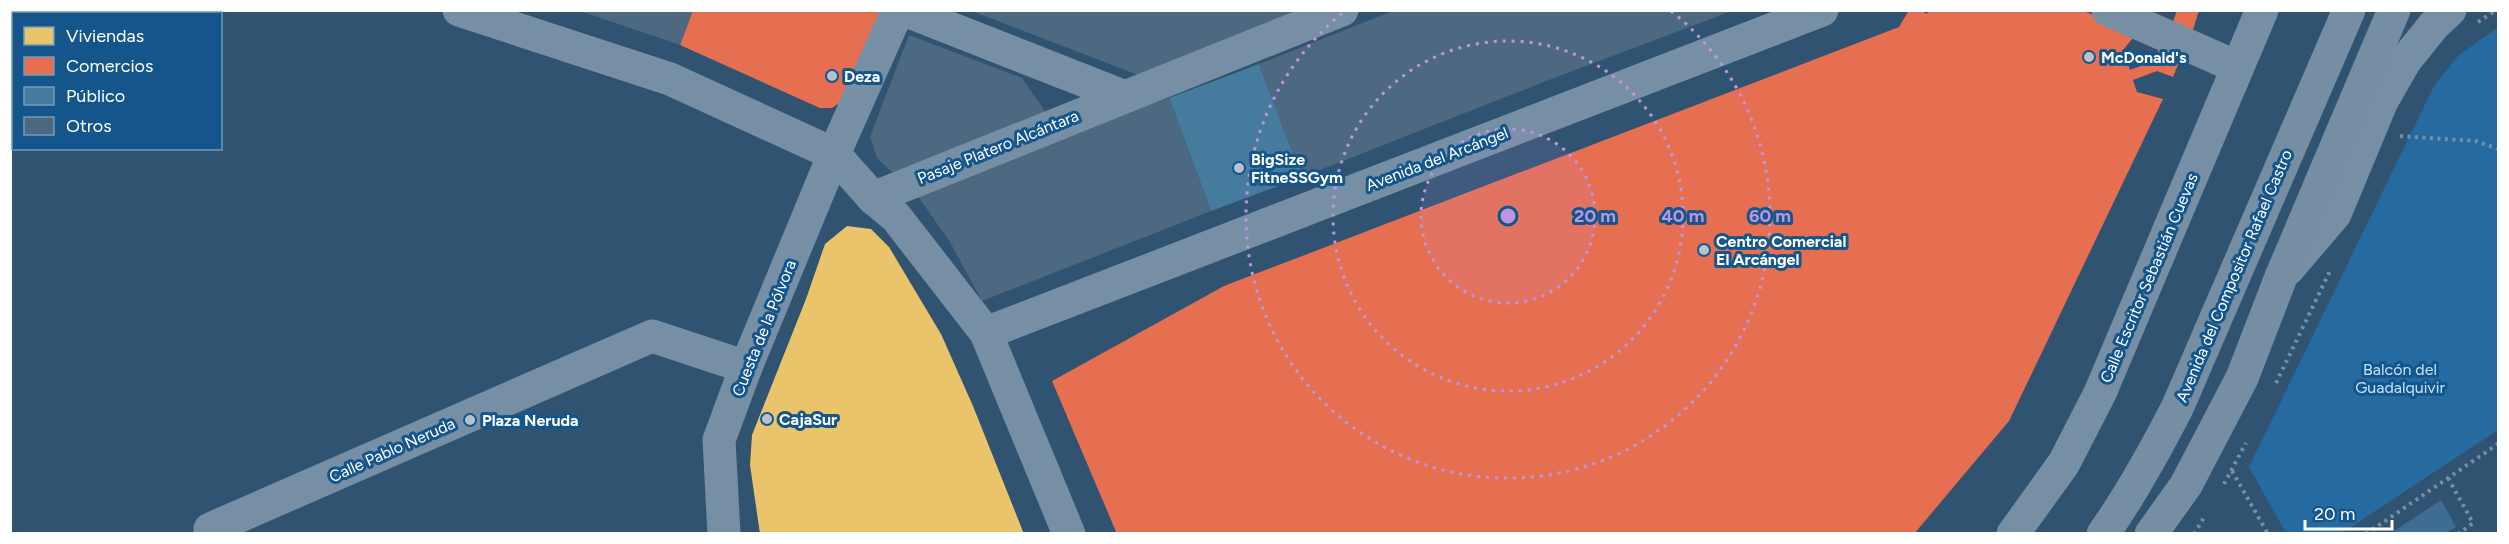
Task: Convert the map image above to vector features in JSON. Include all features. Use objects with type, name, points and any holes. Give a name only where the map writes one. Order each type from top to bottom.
[{"type":"main road","name":"Avenida del Compositor Rafael Castro","points":[[2103,534],[2152,457],[2178,406],[2349,10]]},
{"type":"main road","points":[[2151,534],[2186,485],[2242,378],[2281,278],[2394,10]]},
{"type":"street","points":[[459,10],[670,80],[834,154],[873,198],[896,217],[986,333],[1069,534]]},
{"type":"street","name":"Cuesta de la Pólvora","points":[[721,525],[719,440],[746,367],[834,154],[898,10]]},
{"type":"street","points":[[904,10],[1123,96]]},
{"type":"street","name":"Pasaje Platero Alcántara","points":[[873,198],[1342,10]]},
{"type":"street","name":"Avenida del Arcángel","points":[[986,333],[1822,10]]},
{"type":"street","points":[[2108,10],[2237,67]]},
{"type":"street","name":"Calle Escritor Sebastián Cuevas","points":[[2013,534],[2064,463],[2100,393],[2262,10]]},
{"type":"street","points":[[2281,278],[2335,214],[2382,101],[2404,61],[2434,25],[2450,10]]},
{"type":"street","name":"Calle Pablo Neruda","points":[[212,534],[210,529],[652,336],[746,367]]},
{"type":"path","points":[[2393,136],[2476,141],[2499,149]]},
{"type":"path","points":[[2274,387],[2334,262]]},
{"type":"path","points":[[2221,490],[2248,440]]},
{"type":"path","points":[[2366,534],[2499,444]]},
{"type":"path","points":[[2232,471],[2268,534]]},
{"type":"path","points":[[2448,478],[2473,524],[2458,534]]},
{"type":"path","points":[[2194,534],[2209,510]]},
{"type":"green space","name":"Balcón del Guadalquivir","points":[[2498,27],[2498,430],[2342,533],[2286,533],[2249,467],[2434,86],[2458,56]]},
{"type":"shaded area","points":[[2441,500],[2456,527],[2446,533],[2391,533]]},
{"type":"building: Viviendas","points":[[847,226],[871,229],[889,247],[941,334],[973,406],[1024,534],[760,534],[750,465],[752,435],[806,299],[825,244]]},
{"type":"building: Comercios","points":[[693,10],[883,10],[845,99],[832,108],[820,108],[680,45]]},
{"type":"building: Comercios","name":"Centro Comercial El Arcángel","points":[[1909,10],[1920,10],[1927,14],[1929,10],[2081,10],[2137,33],[2123,50],[2130,70],[2154,61],[2160,47],[2182,55],[2173,77],[2157,71],[2133,80],[2137,92],[2163,99],[2009,421],[1914,534],[1117,534],[1052,381],[1224,286],[1899,27]]},
{"type":"building: Comercios","points":[[2177,10],[2199,10],[2193,30],[2173,22]]},
{"type":"building: Público","points":[[1259,64],[1302,177],[1211,211],[1169,98]]},
{"type":"building: Otros","points":[[577,10],[693,10],[680,45]]},
{"type":"building: Otros","points":[[969,10],[1301,10],[1138,75]]},
{"type":"building: Otros","points":[[1395,10],[1732,11],[1302,177],[1259,64]]},
{"type":"building: Otros","points":[[909,35],[1022,78],[1047,114],[904,171],[892,172],[877,158],[870,137]]},
{"type":"building: Otros","points":[[1169,98],[1211,211],[982,301],[950,242],[917,195],[1114,117]]},
{"type":"place","name":"McDonald's","points":[[2089,57]]},
{"type":"place","name":"Deza","points":[[832,76]]},
{"type":"place","name":"BigSize FitneSSGym","points":[[1239,168]]},
{"type":"place","name":"Centro Comercial El Arcángel","points":[[1704,250]]},
{"type":"place","name":"CajaSur","points":[[767,419]]},
{"type":"place","name":"Plaza Neruda","points":[[470,420]]}]
